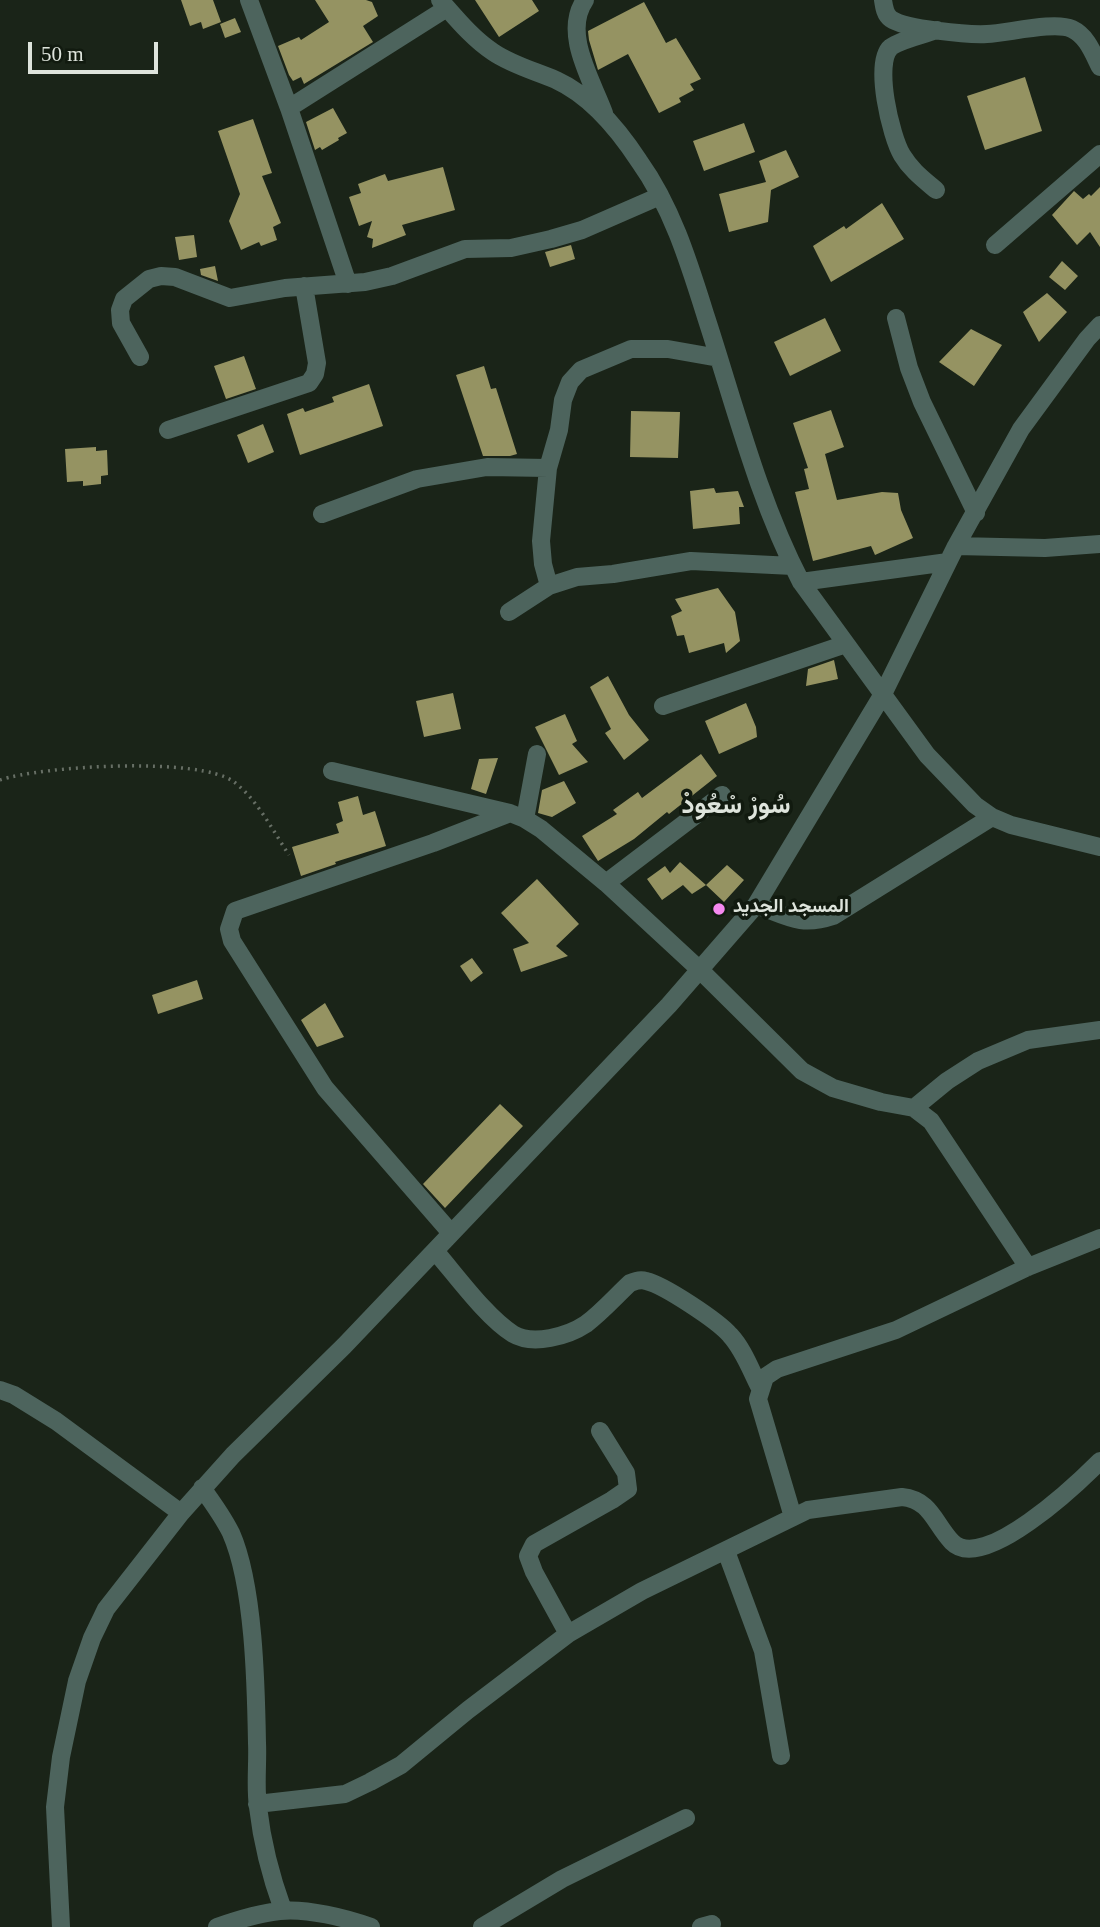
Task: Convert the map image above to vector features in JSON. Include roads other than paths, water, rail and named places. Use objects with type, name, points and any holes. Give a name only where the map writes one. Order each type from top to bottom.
[{"type":"street","points":[[249,0],[289,108],[348,284]]},
{"type":"street","points":[[585,0],[579,9],[576,39],[607,120]]},
{"type":"street","points":[[883,0],[888,18],[900,24],[937,30],[983,34],[1056,25],[1071,28],[1082,34],[1100,67]]},
{"type":"street","points":[[289,108],[443,4],[478,41],[494,53],[558,81],[585,98],[607,120],[640,161],[660,196],[687,259],[755,471],[785,552],[797,574],[927,755],[975,805],[992,817],[1012,825],[1099,845]]},
{"type":"street","points":[[936,190],[914,172],[900,152],[882,70],[886,54],[892,46],[937,30]]},
{"type":"street","points":[[995,245],[1100,154]]},
{"type":"street","points":[[140,357],[121,323],[120,310],[124,299],[149,279],[161,276],[175,278],[230,298],[304,286],[348,284],[392,276],[465,249],[511,248],[551,239],[582,230],[660,196]]},
{"type":"street","points":[[168,430],[309,383],[315,374],[317,363],[304,286]]},
{"type":"street","points":[[896,318],[909,368],[922,402],[975,513]]},
{"type":"street","points":[[61,1927],[55,1807],[66,1723],[92,1638],[106,1609],[202,1488],[435,1251],[700,970],[756,905],[883,694],[952,554],[1021,429],[1087,338],[1100,325]]},
{"type":"street","points":[[550,586],[543,564],[541,541],[548,468],[570,383],[581,370],[631,349],[668,349],[719,358]]},
{"type":"street","points":[[322,514],[417,478],[487,467],[548,468]]},
{"type":"street","points":[[509,612],[550,586],[577,577],[691,561],[797,574],[952,554],[1100,544]]},
{"type":"street","points":[[663,706],[846,644]]},
{"type":"street","points":[[517,816],[537,754]]},
{"type":"street","points":[[332,771],[517,816],[541,828],[606,883],[700,970],[802,1071],[818,1082],[881,1102],[914,1108],[931,1121],[1028,1267]]},
{"type":"street","points":[[606,883],[722,794]]},
{"type":"street","points":[[451,1233],[325,1088],[232,940],[230,920],[235,911],[517,816]]},
{"type":"street","points":[[756,905],[799,921],[816,921],[832,916],[992,817]]},
{"type":"street","points":[[914,1108],[947,1081],[978,1061],[1028,1040],[1100,1030]]},
{"type":"street","points":[[793,1517],[758,1399],[765,1377],[778,1369],[896,1330],[1028,1267],[1100,1238]]},
{"type":"street","points":[[435,1251],[494,1318],[514,1335],[524,1338],[552,1338],[569,1332],[586,1323],[630,1283],[647,1281],[730,1334],[741,1349],[760,1388]]},
{"type":"street","points":[[0,1390],[14,1395],[56,1421],[181,1513]]},
{"type":"street","points":[[568,1634],[528,1556],[534,1544],[628,1489],[626,1473],[600,1432]]},
{"type":"street","points":[[257,1804],[345,1794],[401,1765],[568,1634],[642,1591],[808,1510],[902,1497],[914,1498],[922,1502],[954,1544],[965,1549],[977,1548],[1003,1539],[1040,1514],[1100,1461]]},
{"type":"street","points":[[202,1488],[226,1524],[241,1564],[251,1632],[257,1728],[257,1804],[262,1838],[283,1910]]},
{"type":"street","points":[[726,1550],[763,1651],[781,1756]]},
{"type":"street","points":[[482,1927],[562,1878],[686,1818]]},
{"type":"street","points":[[217,1927],[266,1920],[283,1910],[345,1919],[371,1927]]},
{"type":"place","name":"المسجد الجديد","points":[[719,909]]},
{"type":"district","name":"سُورْ سْعُودْ","points":[[736,809]]}]
